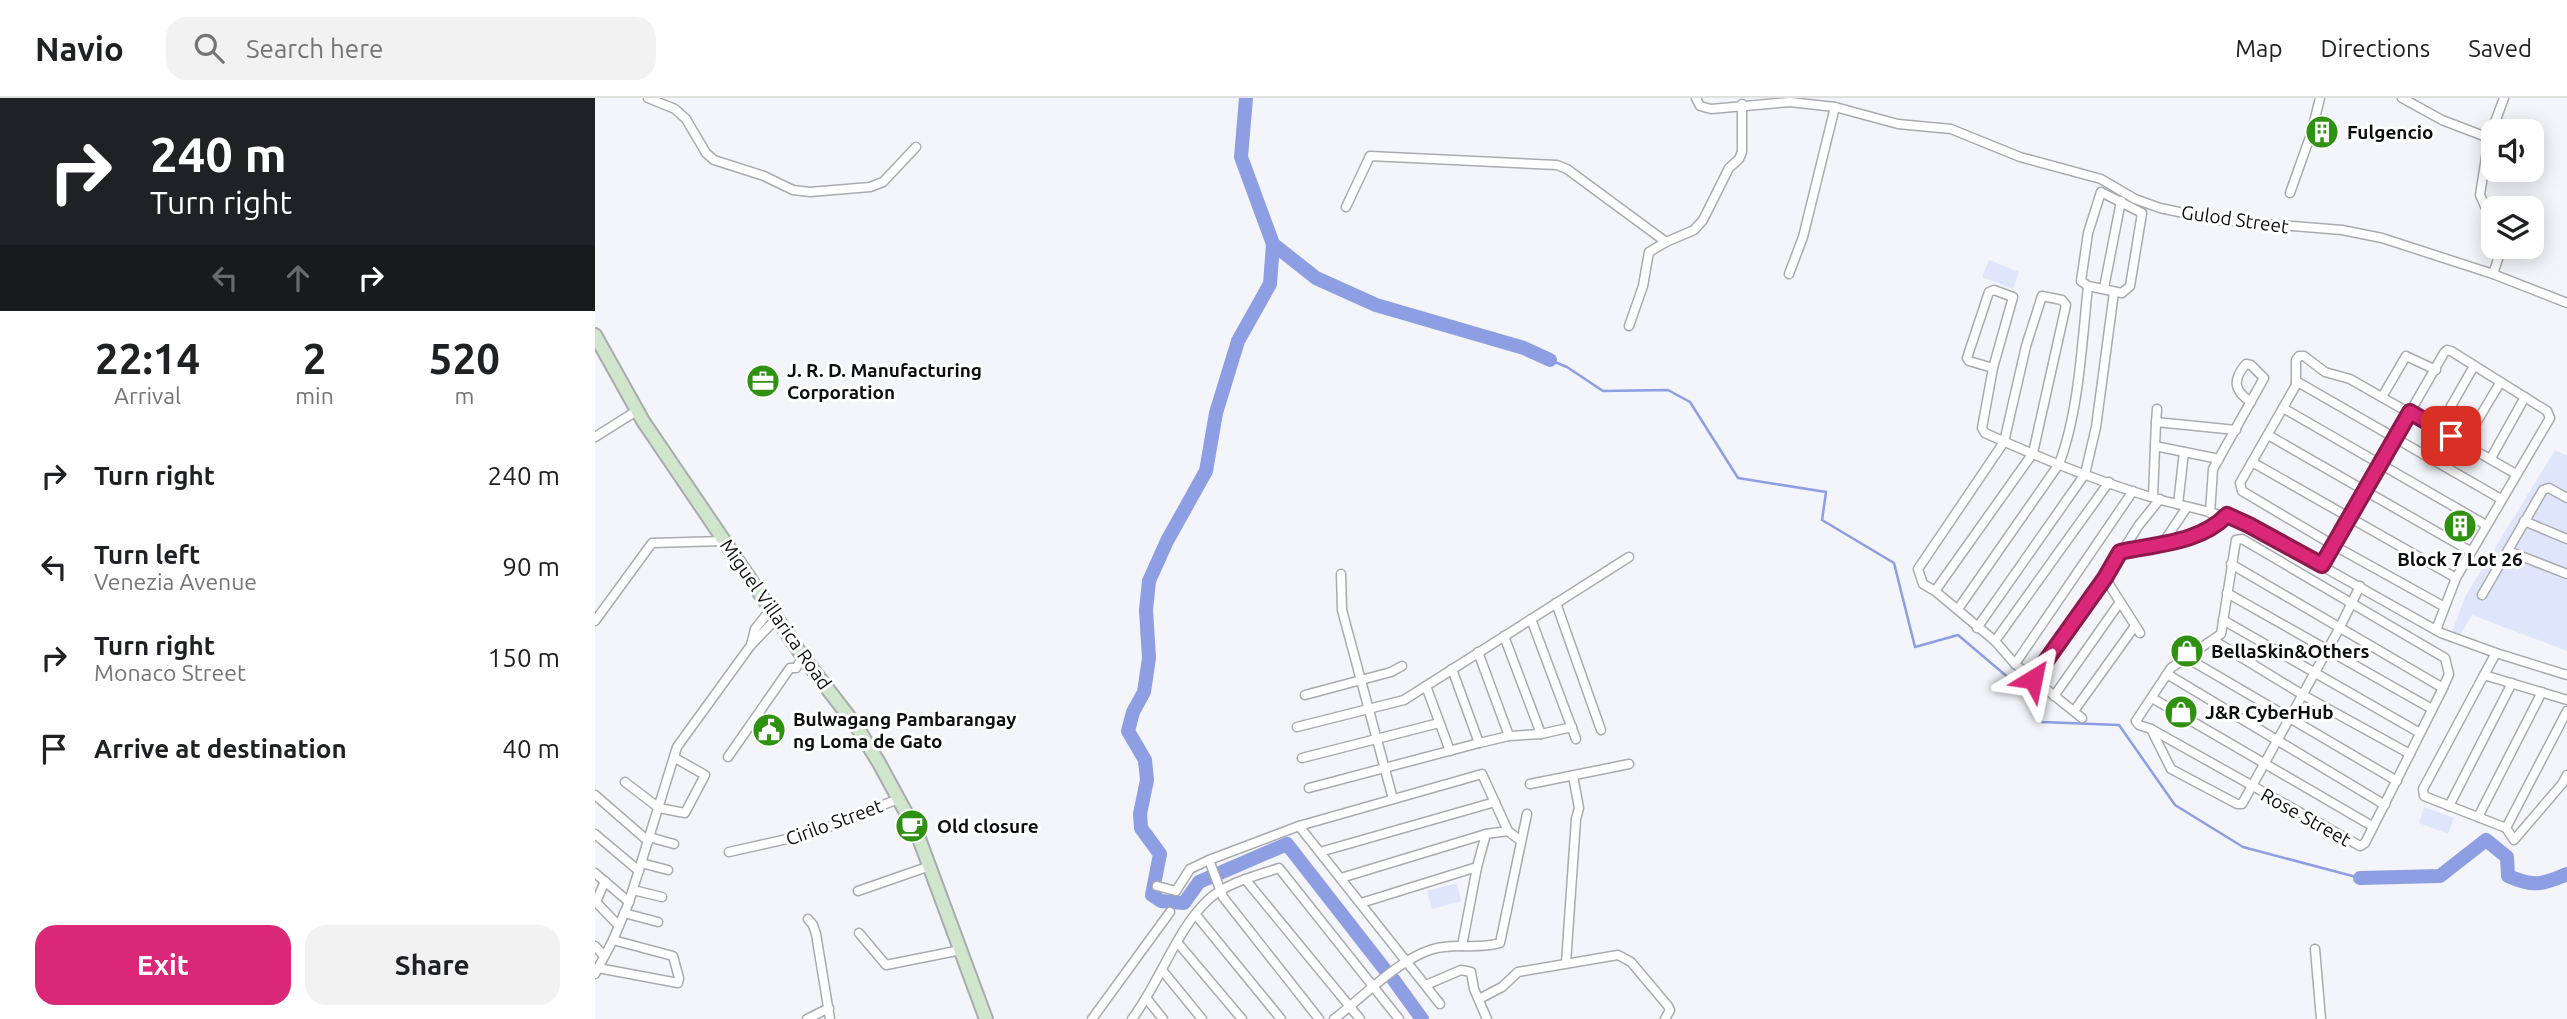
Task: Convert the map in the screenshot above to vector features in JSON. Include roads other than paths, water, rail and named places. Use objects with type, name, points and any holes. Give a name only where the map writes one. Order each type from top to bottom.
[{"type":"main road","name":"Miguel Villarica Road","points":[[597,345],[724,541],[803,657],[857,727],[917,833],[986,1019]]},
{"type":"street","points":[[648,98],[675,109],[686,118],[706,153],[714,160],[764,176],[793,190],[810,192],[870,187],[883,182],[916,147]]},
{"type":"street","name":"Gulod Street","points":[[1696,98],[1700,106],[1711,108],[1822,101],[1898,124],[1951,129],[2020,157],[2101,179],[2135,199],[2160,208],[2217,220],[2342,230],[2382,238],[2493,274],[2567,303]]},
{"type":"street","points":[[2290,193],[2311,134],[2320,98]]},
{"type":"street","points":[[2402,98],[2442,120],[2481,135]]},
{"type":"street","points":[[2496,119],[2504,98]]},
{"type":"street","points":[[1629,327],[1643,286],[1649,253],[1694,230],[1703,220],[1729,169],[1739,159],[1742,152],[1742,104]]},
{"type":"street","points":[[1789,274],[1803,237],[1835,107]]},
{"type":"street","points":[[1346,208],[1370,156],[1557,165],[1567,169],[1666,242]]},
{"type":"street","points":[[2481,200],[2482,182]]},
{"type":"street","points":[[2101,192],[2121,201],[2139,210],[2143,216],[2130,286],[2122,293],[2088,286],[2083,284],[2080,277],[2088,233],[2101,192]]},
{"type":"street","points":[[2104,288],[2121,201]]},
{"type":"street","points":[[2493,274],[2498,259]]},
{"type":"street","points":[[1958,609],[2059,464],[2065,450],[2079,374],[2088,286]]},
{"type":"street","points":[[1993,368],[1969,361],[1968,358],[1989,292],[1994,290],[2013,298],[1993,368],[1982,428],[1985,433],[2133,491],[2210,513],[2227,515],[2438,631],[2567,675]]},
{"type":"street","points":[[1976,628],[2085,474],[2102,388],[2114,292]]},
{"type":"street","points":[[1935,591],[2033,453],[2066,305],[2062,300],[2042,296],[2026,346],[2004,442],[1918,569],[1923,584],[1958,609],[1976,628],[1995,641],[2015,664],[2082,718]]},
{"type":"street","points":[[2322,565],[2447,350],[2550,414],[2456,578],[2443,606],[2432,649]]},
{"type":"street","points":[[2443,606],[2242,491],[2240,487],[2252,462],[2296,386],[2296,360],[2299,356],[2304,356],[2325,372],[2350,379],[2516,474]]},
{"type":"street","points":[[2382,397],[2406,356],[2436,370]]},
{"type":"street","points":[[2438,429],[2474,366]]},
{"type":"street","points":[[2296,381],[2501,499]]},
{"type":"street","points":[[2464,443],[2500,383]]},
{"type":"street","points":[[2491,458],[2525,397]]},
{"type":"street","points":[[2210,513],[2213,469],[2251,402]]},
{"type":"street","points":[[2283,408],[2486,526]]},
{"type":"street","points":[[2033,679],[2105,578],[2156,498],[2157,409]]},
{"type":"street","points":[[595,437],[638,410]]},
{"type":"street","points":[[2156,422],[2236,430]]},
{"type":"street","points":[[2268,435],[2470,551]]},
{"type":"street","points":[[2155,446],[2219,458]]},
{"type":"street","points":[[2178,504],[2184,452]]},
{"type":"street","points":[[2252,462],[2456,578]]},
{"type":"street","points":[[1995,641],[2109,482]]},
{"type":"street","points":[[2482,595],[2545,488],[2567,498]]},
{"type":"street","points":[[2015,664],[2133,491]]},
{"type":"street","points":[[2163,543],[2187,507]]},
{"type":"street","points":[[2120,552],[2193,537],[2217,526],[2227,515]]},
{"type":"street","points":[[2524,521],[2567,539]]},
{"type":"street","points":[[2152,698],[2264,764],[2372,826],[2443,688],[2449,674],[2445,658],[2352,601],[2242,539],[2236,540],[2221,634],[2171,668],[2136,721],[2139,725],[2151,729],[2171,769],[2237,804],[2242,804],[2264,764],[2277,742],[2328,650],[2352,601],[2360,586]]},
{"type":"street","points":[[595,621],[652,542],[724,541]]},
{"type":"street","points":[[2508,551],[2567,574]]},
{"type":"street","points":[[1297,727],[1404,700],[1629,557]]},
{"type":"street","points":[[2231,564],[2443,688]]},
{"type":"street","points":[[1341,574],[1342,610],[1393,799]]},
{"type":"street","points":[[2074,711],[2138,630],[2105,578]]},
{"type":"street","points":[[2227,593],[2432,709]]},
{"type":"street","points":[[2054,696],[2120,602]]},
{"type":"street","points":[[1556,603],[1601,730]]},
{"type":"street","points":[[613,940],[673,956],[678,983],[596,971],[629,902],[677,747],[774,614]]},
{"type":"street","points":[[1531,619],[1576,739]]},
{"type":"street","points":[[2223,621],[2420,733]]},
{"type":"street","points":[[1504,636],[1541,734]]},
{"type":"street","points":[[2213,640],[2303,695],[2410,754]]},
{"type":"street","points":[[1478,652],[1509,736]]},
{"type":"street","points":[[2496,653],[2423,789],[2424,796],[2506,828],[2514,840],[2565,784],[2567,775]]},
{"type":"street","points":[[728,757],[790,668],[796,668],[803,657]]},
{"type":"street","points":[[2187,658],[2396,782]]},
{"type":"street","points":[[1305,695],[1391,672],[1402,666]]},
{"type":"street","points":[[1452,669],[1479,743]]},
{"type":"street","points":[[2167,674],[2385,805]]},
{"type":"street","points":[[2484,675],[2567,700]]},
{"type":"street","points":[[2449,806],[2512,683]]},
{"type":"street","points":[[1426,686],[1450,751]]},
{"type":"street","points":[[2478,817],[2542,692]]},
{"type":"street","points":[[2506,828],[2567,711]]},
{"type":"street","points":[[1302,758],[1439,723]]},
{"type":"street","points":[[1309,788],[1509,736],[1541,734],[1572,727]]},
{"type":"street","name":"Rose Street","points":[[2151,729],[2360,846],[2365,842],[2372,826]]},
{"type":"street","points":[[625,782],[659,808],[680,814],[687,811],[705,776],[675,758]]},
{"type":"street","points":[[1530,784],[1629,764]]},
{"type":"street","points":[[1157,886],[1176,891],[1190,869],[1209,860],[1299,826],[1482,774],[1507,831],[1521,841]]},
{"type":"street","points":[[1566,963],[1579,808],[1573,776]]},
{"type":"street","points":[[595,795],[648,839],[674,844]]},
{"type":"street","name":"Cirilo Street","points":[[729,852],[814,833],[898,799]]},
{"type":"street","points":[[1320,852],[1495,802]]},
{"type":"street","points":[[1334,1019],[1374,986],[1429,950],[1450,945],[1485,947],[1500,943],[1527,814]]},
{"type":"street","points":[[1299,826],[1440,1004]]},
{"type":"street","points":[[1341,878],[1486,834],[1507,831]]},
{"type":"street","points":[[595,834],[640,867],[668,870]]},
{"type":"street","points":[[1462,946],[1486,834]]},
{"type":"street","points":[[1209,860],[1221,891],[1319,1019]]},
{"type":"street","points":[[858,891],[930,866]]},
{"type":"street","points":[[1361,903],[1477,867]]},
{"type":"street","points":[[1132,1019],[1147,999],[1177,942],[1208,899],[1245,879],[1279,868],[1399,1019]]},
{"type":"street","points":[[595,873],[629,902]]},
{"type":"street","points":[[1245,879],[1360,1019]]},
{"type":"street","points":[[605,881],[596,902],[619,926]]},
{"type":"street","points":[[633,890],[662,897]]},
{"type":"street","points":[[1092,1019],[1170,912]]},
{"type":"street","points":[[624,913],[658,922]]},
{"type":"street","points":[[1196,915],[1281,1019]]},
{"type":"street","points":[[808,919],[816,934],[830,1019]]},
{"type":"street","points":[[859,933],[886,965],[961,950]]},
{"type":"street","points":[[1177,942],[1242,1019]]},
{"type":"street","points":[[595,946],[604,956]]},
{"type":"street","points":[[2315,950],[2321,1019]]},
{"type":"street","points":[[1479,999],[1502,987],[1518,972],[1618,955],[1631,962],[1668,1006],[1670,1010],[1665,1019]]},
{"type":"street","points":[[1162,970],[1202,1019]]},
{"type":"street","points":[[1426,985],[1466,970],[1471,972],[1487,1019]]},
{"type":"street","points":[[1147,999],[1163,1019]]},
{"type":"street","points":[[807,1019],[829,1009]]},
{"type":"waterway","points":[[1246,98],[1241,157],[1273,244],[1316,278],[1376,305],[1524,348],[1550,360]]},
{"type":"waterway","points":[[1273,244],[1270,284],[1238,341],[1216,413],[1206,471],[1167,541],[1149,581],[1146,610],[1149,658],[1144,692],[1133,712],[1128,731],[1145,760],[1147,780],[1140,814],[1141,828],[1160,854],[1152,895],[1161,901],[1184,903],[1199,882],[1287,844],[1386,971]]},
{"type":"waterway","points":[[1550,360],[1567,367],[1603,391],[1668,390],[1690,402],[1738,478],[1826,492],[1822,520],[1894,563],[1915,647],[1958,635],[2037,702],[2042,722],[2119,725],[2175,805],[2243,847],[2360,878]]},
{"type":"waterway","points":[[2360,878],[2440,876],[2486,840],[2507,857],[2508,876],[2537,883],[2567,874]]},
{"type":"waterway","points":[[1393,979],[1422,1019]]},
{"type":"place","name":"Fulgencio","points":[[2322,132]]},
{"type":"place","name":"J. R. D. Manufacturing Corporation","points":[[763,381]]},
{"type":"place","name":"Block 7 Lot 26","points":[[2460,526]]},
{"type":"place","name":"BellaSkin&Others","points":[[2187,651]]},
{"type":"place","name":"J&R CyberHub","points":[[2181,712]]},
{"type":"place","name":"Bulwagang Pambarangay ng Loma de Gato","points":[[769,730]]},
{"type":"place","name":"Old closure","points":[[912,826]]}]
